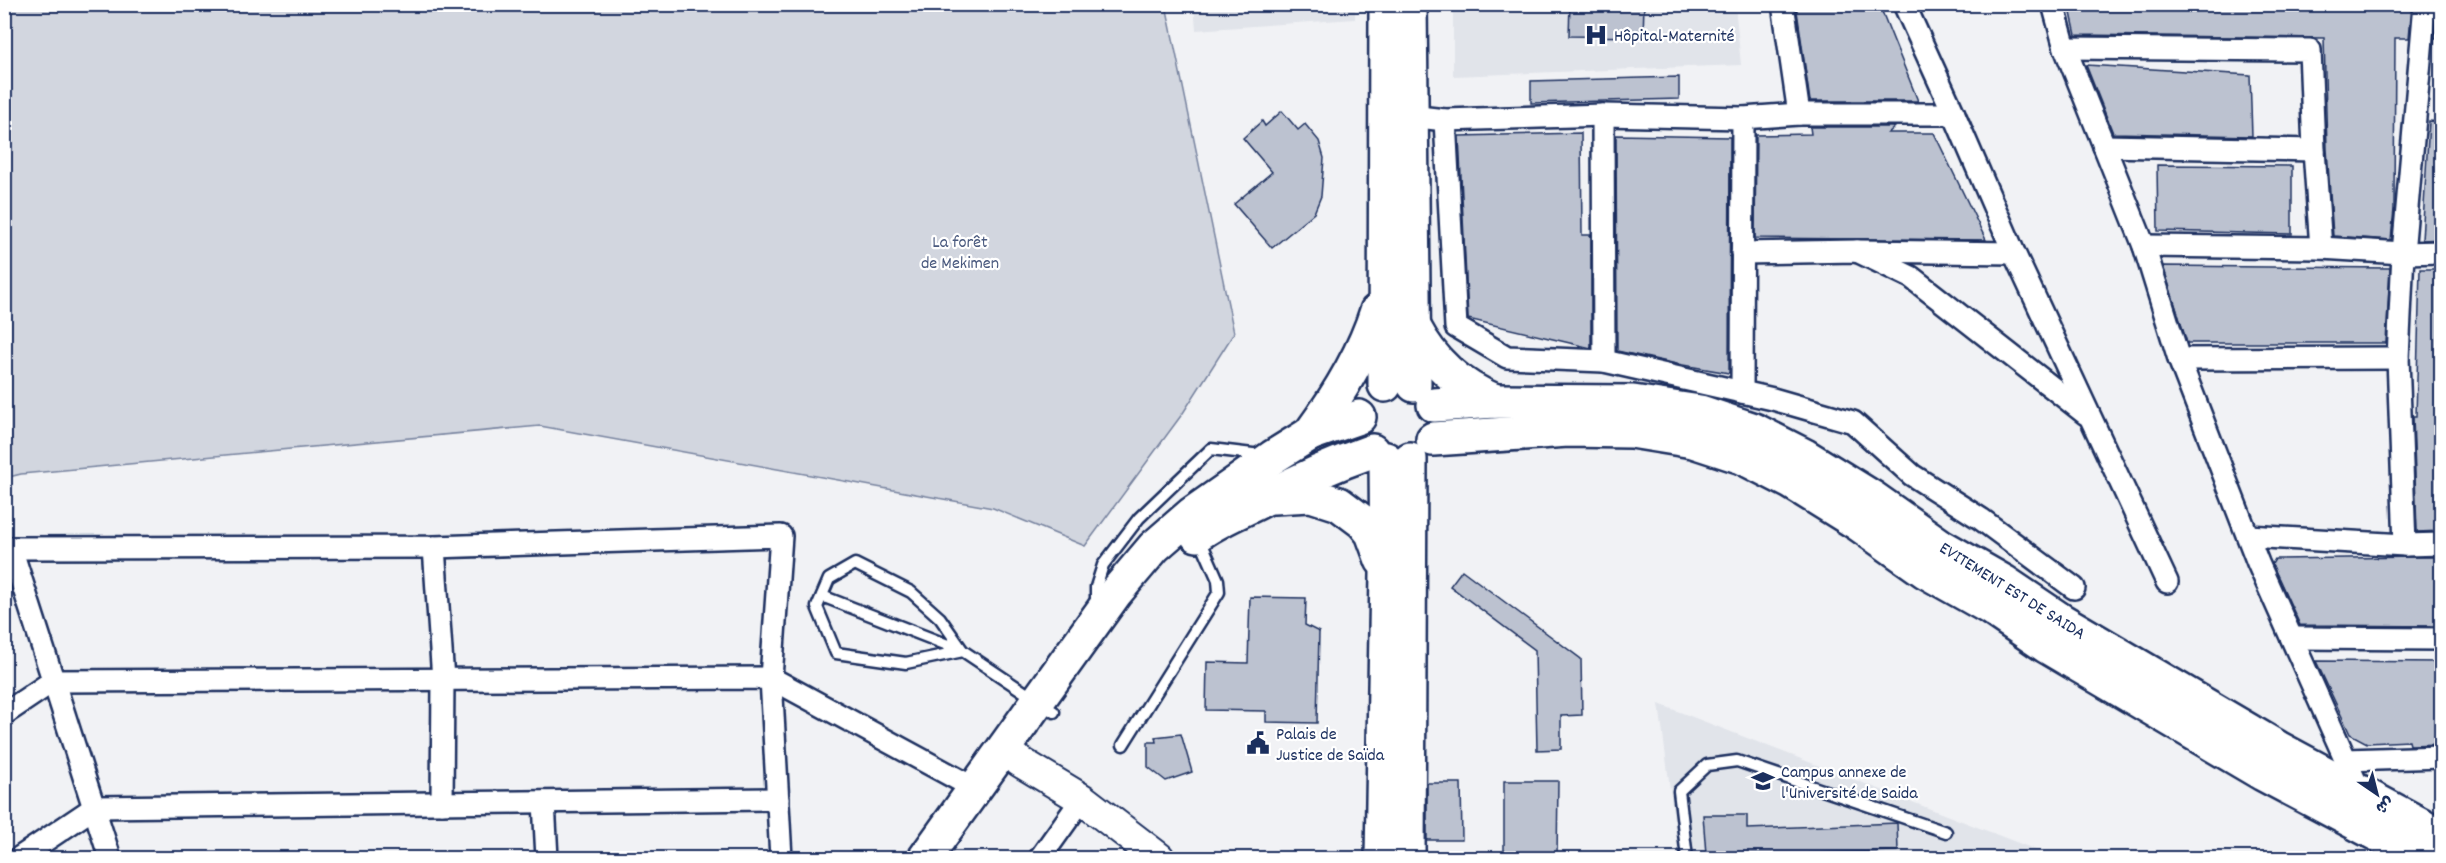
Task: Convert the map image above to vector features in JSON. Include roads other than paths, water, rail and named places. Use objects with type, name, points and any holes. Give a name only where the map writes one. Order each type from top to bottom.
[{"type":"main road","points":[[1386,4],[1398,115],[1414,327],[1411,392]]},
{"type":"main road","points":[[1310,434],[1352,370],[1374,320],[1384,289],[1398,115],[1410,4]]},
{"type":"main road","points":[[1382,858],[1387,574],[1400,452],[1437,426],[1411,392],[1384,289]]},
{"type":"main road","points":[[1414,327],[1425,347],[1447,372],[1475,392],[1495,401]]},
{"type":"main road","points":[[1400,452],[1360,432],[1359,417],[1365,400],[1377,388],[1411,392]]},
{"type":"main road","name":"EVITEMENT EST DE SAIDA","points":[[1411,392],[1495,401],[1633,402],[1700,412],[1754,430],[1805,456],[1873,498],[1941,546],[2004,582],[2062,621],[2278,748],[2442,836]]},
{"type":"main road","points":[[951,858],[1019,761],[1046,708],[1097,619],[1116,592],[1154,547],[1192,514],[1273,457],[1310,434],[1359,417]]},
{"type":"main road","points":[[925,858],[974,788],[1046,708],[1173,558],[1198,534],[1224,517],[1266,498],[1284,486],[1400,452],[1568,430],[1631,431],[1693,441],[1742,457],[1791,482],[1838,511],[1925,571],[1989,607],[2046,646],[2391,850],[2421,858]]},
{"type":"main road","points":[[1400,452],[1408,858]]},
{"type":"main road","points":[[1266,498],[1311,495],[1332,501],[1352,512],[1372,533],[1387,574]]},
{"type":"street","points":[[1783,4],[1799,114]]},
{"type":"street","points":[[1904,4],[2013,253],[2167,582]]},
{"type":"street","points":[[2053,4],[2065,48],[2144,246],[2179,359],[2248,536],[2361,793],[2391,850]]},
{"type":"street","points":[[2405,545],[2398,358],[2403,253],[2425,4]]},
{"type":"street","points":[[2065,48],[2310,50],[2321,248]]},
{"type":"street","points":[[1398,115],[1445,120],[1603,115],[1743,118],[1799,114],[1954,114]]},
{"type":"street","points":[[1603,115],[1604,361]]},
{"type":"street","points":[[1742,393],[1743,118]]},
{"type":"street","points":[[1445,120],[1456,327],[1507,357],[1604,361],[1773,399],[1853,422],[1912,475],[1981,519],[2074,588]]},
{"type":"street","points":[[2104,146],[2314,150]]},
{"type":"street","points":[[2144,246],[2442,252]]},
{"type":"street","points":[[1742,253],[1857,251],[2013,253]]},
{"type":"street","points":[[1857,251],[1911,277],[2090,417]]},
{"type":"street","points":[[2179,359],[2398,358]]},
{"type":"street","points":[[110,858],[54,681],[8,550],[434,547],[781,536],[771,678],[781,858]]},
{"type":"street","points":[[2248,536],[2405,545],[2442,544]]},
{"type":"street","points":[[434,547],[443,680],[442,803]]},
{"type":"street","points":[[2292,638],[2442,639]]},
{"type":"street","points":[[4,714],[54,681],[771,678],[974,788]]},
{"type":"street","points":[[2346,760],[2442,757]]},
{"type":"street","points":[[1019,761],[1082,799],[1159,858]]},
{"type":"street","points":[[19,858],[95,807],[778,799]]},
{"type":"street","points":[[1040,858],[1082,799]]},
{"type":"street","points":[[544,802],[547,858]]},
{"type":"lane","points":[[1123,745],[1219,592],[1218,580],[1198,534]]},
{"type":"lane","points":[[855,564],[911,592],[940,618],[963,651],[906,663],[837,653],[817,607],[829,579],[855,564]]},
{"type":"lane","points":[[822,596],[963,651],[1046,708]]},
{"type":"lane","points":[[1687,858],[1679,791],[1707,765],[1737,761],[1946,832]]},
{"type":"place","name":"Hôpital-Maternité","points":[[1596,35]]},
{"type":"place","name":"Palais de Justice de Saïda","points":[[1258,743]]},
{"type":"place","name":"Campus annexe de l'Université de Saida","points":[[1763,781]]},
{"type":"park label","name":"La forêt de Mekimen","points":[[960,251]]}]
